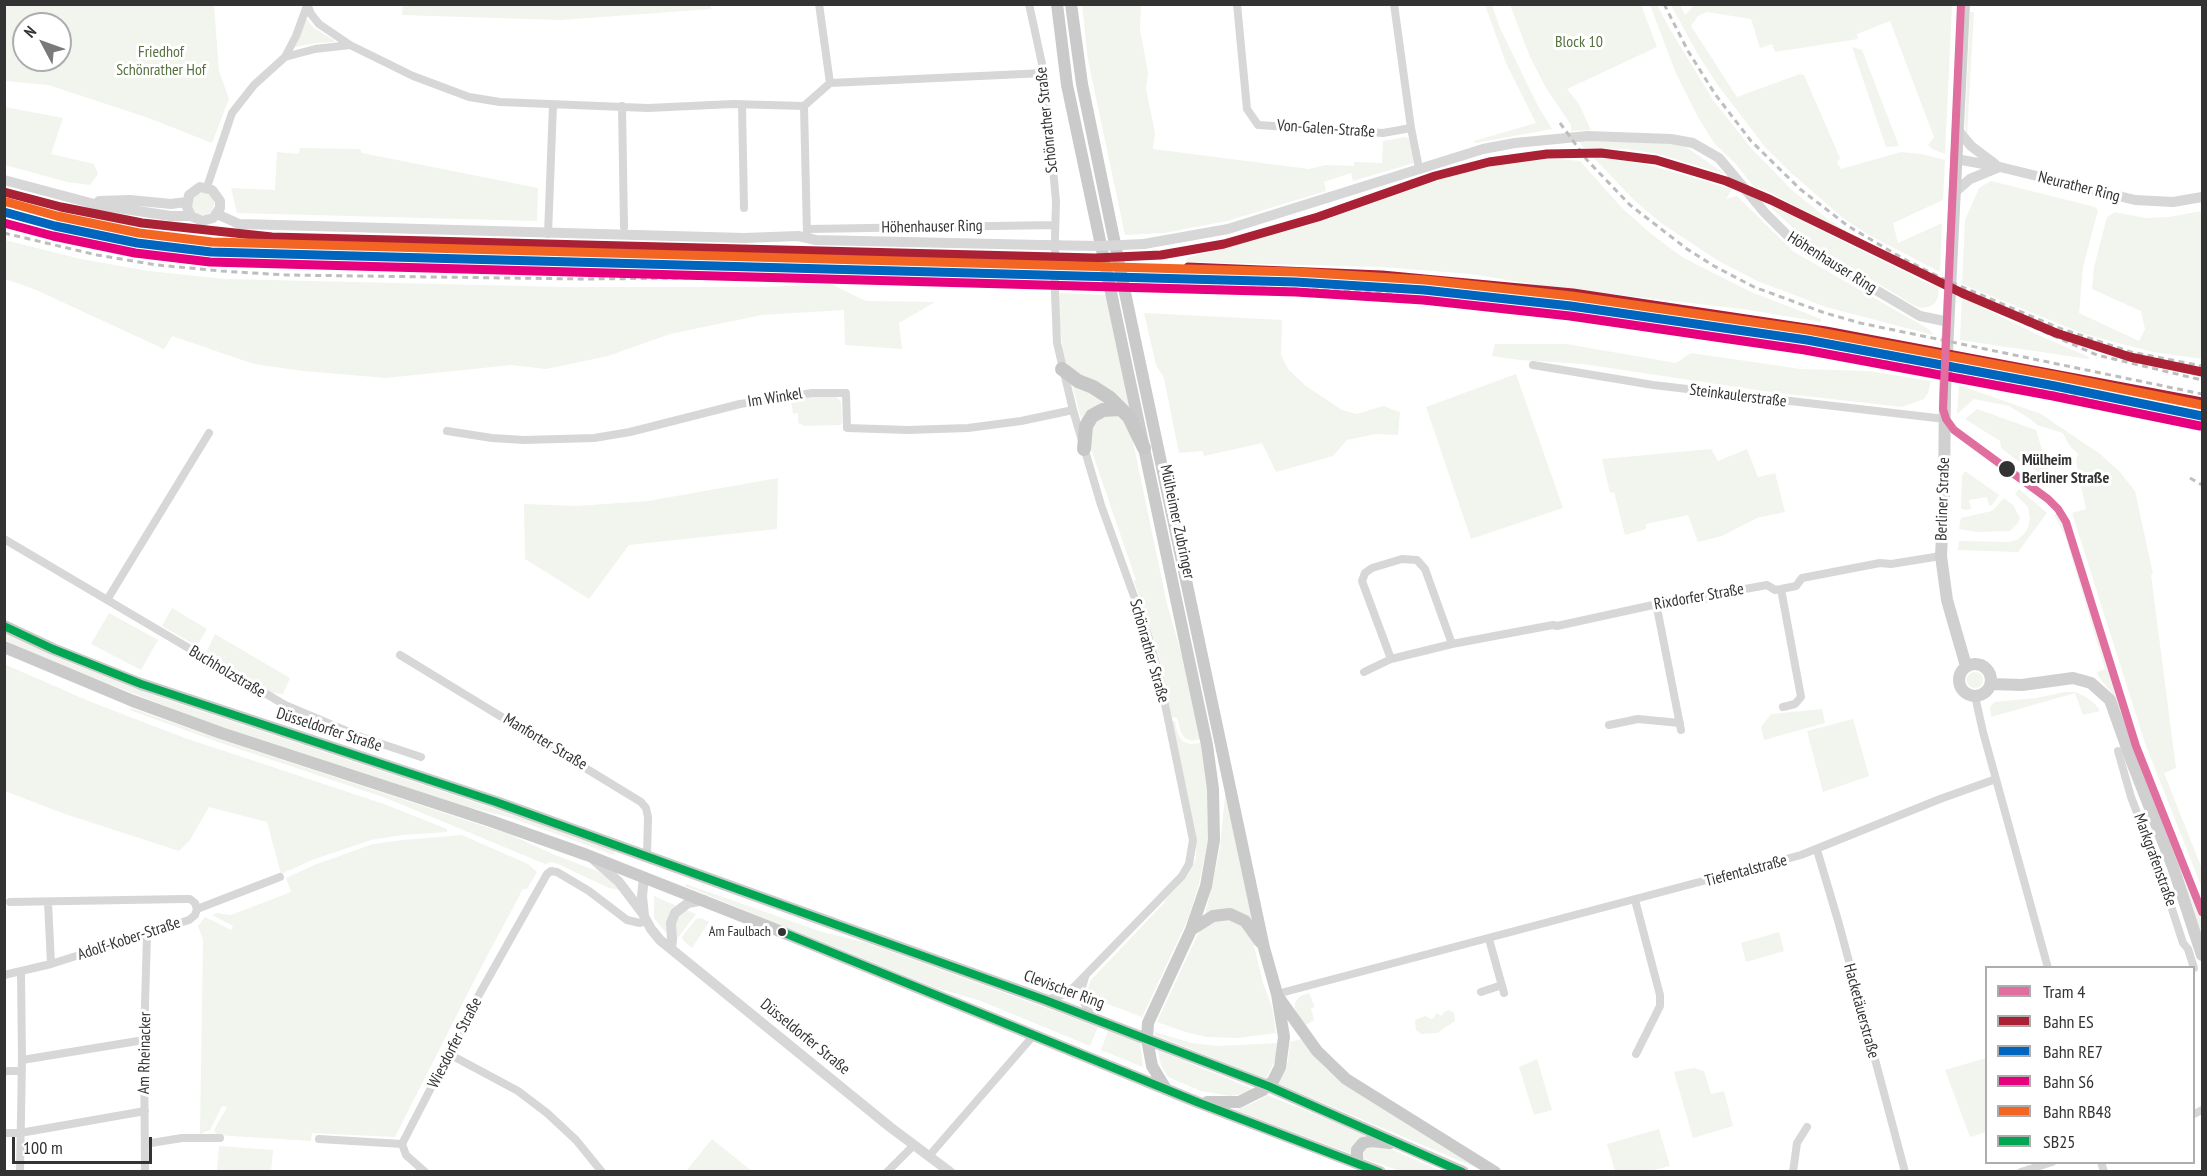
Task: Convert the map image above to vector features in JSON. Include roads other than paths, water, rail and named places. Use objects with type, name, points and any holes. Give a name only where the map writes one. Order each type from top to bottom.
[{"type":"highway","points":[[1062,369],[1078,381],[1110,398],[1129,417],[1144,448]]},
{"type":"highway","points":[[1084,449],[1086,426],[1092,416],[1103,410],[1120,409]]},
{"type":"main road","name":"Mülheimer Zubringer","points":[[1058,4],[1067,85],[1207,745],[1213,789],[1215,820],[1211,863],[1191,930],[1148,1023],[1147,1039]]},
{"type":"main road","name":"Mülheimer Zubringer","points":[[1071,4],[1082,84],[1264,948],[1277,994]]},
{"type":"main road","name":"Berliner Straße","points":[[1964,4],[1954,193],[1941,556],[1947,600],[1966,666],[1959,676],[1959,684],[1964,692],[1975,696]]},
{"type":"main road","name":"Düsseldorfer Straße","points":[[4,626],[53,649],[141,684],[496,802],[646,855]]},
{"type":"main road","points":[[4,647],[133,701],[221,733],[491,821],[587,855],[704,900],[1358,1167],[1380,1172]]},
{"type":"main road","points":[[1966,666],[1975,664],[1984,667],[1990,674],[1991,684],[1985,693],[1975,696]]},
{"type":"main road","name":"Markgrafenstraße","points":[[1991,684],[2022,685],[2073,678],[2091,683],[2110,700],[2135,771],[2174,867],[2202,955]]},
{"type":"main road","points":[[644,877],[646,855]]},
{"type":"main road","name":"Clevischer Ring","points":[[646,855],[1092,1017],[1268,1086],[1463,1172]]},
{"type":"main road","points":[[1191,930],[1214,916],[1230,914],[1250,926],[1264,948]]},
{"type":"main road","points":[[1197,1102],[1239,1102],[1255,1096],[1268,1086],[1280,1067],[1284,1047],[1277,994]]},
{"type":"main road","points":[[1277,994],[1317,1052],[1340,1074],[1495,1172]]},
{"type":"main road","points":[[1147,1039],[1152,1066],[1167,1090]]},
{"type":"main road","points":[[1358,1167],[1357,1150],[1362,1143],[1372,1141],[1401,1145]]},
{"type":"street","points":[[819,4],[830,83]]},
{"type":"street","name":"Schönrather Straße","points":[[1029,4],[1044,73],[1056,201],[1055,237]]},
{"type":"street","name":"Von-Galen-Straße","points":[[1237,4],[1247,109],[1258,125],[1383,134],[1411,128]]},
{"type":"street","points":[[1394,4],[1411,128],[1419,168]]},
{"type":"street","points":[[307,5],[319,24],[350,45],[413,76],[469,97],[500,102],[648,108],[682,105],[804,106],[830,83],[1044,73]]},
{"type":"street","points":[[207,187],[232,113],[254,85],[285,57],[296,36],[307,5]]},
{"type":"street","points":[[285,57],[315,49],[350,45]]},
{"type":"street","points":[[548,234],[553,105]]},
{"type":"street","points":[[742,105],[744,208]]},
{"type":"street","points":[[622,106],[624,227]]},
{"type":"street","points":[[804,106],[807,233]]},
{"type":"street","points":[[1958,129],[1971,146],[2000,167]]},
{"type":"street","name":"Höhenhauser Ring","points":[[807,233],[816,240],[1099,246],[1144,244],[1228,228],[1483,149],[1545,139],[1621,136],[1671,139],[1693,143],[1719,158],[1770,219],[1801,246],[1920,316],[1949,322]]},
{"type":"street","name":"Neurather Ring","points":[[1956,159],[2000,167],[2135,200],[2173,202],[2202,197]]},
{"type":"street","points":[[1954,193],[1970,179],[2000,167]]},
{"type":"street","name":"Höhenhauser Ring","points":[[4,180],[98,205],[191,216],[202,221],[213,218],[217,214],[239,224],[548,234],[807,233],[1055,225]]},
{"type":"street","points":[[191,216],[186,202],[189,195],[195,189],[207,187],[217,195],[220,201],[217,214]]},
{"type":"street","name":"Höhenhauser Ring","points":[[90,202],[123,200],[171,204],[186,202]]},
{"type":"street","name":"Schönrather Straße","points":[[1045,1000],[1063,994],[1085,977],[1182,876],[1189,864],[1193,840],[1159,675],[1148,635],[1101,505],[1072,410],[1057,344],[1055,293]]},
{"type":"street","name":"Steinkaulerstraße","points":[[1533,365],[1653,385],[1945,419]]},
{"type":"street","name":"Im Winkel","points":[[447,430],[492,438],[524,440],[594,438],[630,432],[740,404],[812,393],[846,393],[847,428],[908,430],[968,428],[1021,421],[1072,410]]},
{"type":"street","points":[[107,600],[209,433]]},
{"type":"street","name":"Buchholzstraße","points":[[4,539],[285,705],[361,737],[421,756]]},
{"type":"street","name":"Rixdorfer Straße","points":[[1364,672],[1391,659],[1452,644],[1557,626],[1653,605],[1657,608],[1767,585],[1775,590],[1781,589],[1796,586],[1802,578],[1880,563],[1891,564],[1941,556]]},
{"type":"street","points":[[1391,659],[1362,581],[1365,573],[1372,568],[1402,559],[1417,560],[1425,569],[1452,644]]},
{"type":"street","points":[[1781,589],[1801,697],[1796,704],[1783,707]]},
{"type":"street","points":[[1609,725],[1638,719],[1681,727],[1657,608]]},
{"type":"street","name":"Manforter Straße","points":[[400,655],[641,802],[646,808],[648,817],[646,855]]},
{"type":"street","name":"Berliner Straße","points":[[1975,696],[2047,966]]},
{"type":"street","name":"Markgrafenstraße","points":[[2118,752],[2131,797],[2193,966]]},
{"type":"street","name":"Tiefentalstraße","points":[[1277,994],[1817,850],[1940,799],[1996,779]]},
{"type":"street","name":"Hacketäuerstraße","points":[[1817,850],[1905,1172]]},
{"type":"street","name":"Düsseldorfer Straße","points":[[587,855],[619,882],[656,936],[950,1172]]},
{"type":"street","name":"Wiesdorfer Straße","points":[[402,1144],[544,878],[551,871],[557,872],[589,891],[627,920],[639,923],[645,918]]},
{"type":"street","name":"Adolf-Kober-Straße","points":[[4,975],[51,964],[189,920],[195,915],[197,909],[280,877]]},
{"type":"street","points":[[644,877],[642,896],[645,918]]},
{"type":"street","points":[[10,902],[190,899],[195,903],[197,909]]},
{"type":"street","points":[[671,949],[671,923],[675,913],[688,903],[704,900]]},
{"type":"street","points":[[1635,900],[1660,995],[1660,1006],[1636,1054]]},
{"type":"street","points":[[48,902],[51,964]]},
{"type":"street","name":"Am Rheinacker","points":[[145,1172],[144,1040],[147,934]]},
{"type":"street","points":[[1481,992],[1503,989],[1489,939]]},
{"type":"street","points":[[20,1172],[21,972]]},
{"type":"street","points":[[1085,977],[1082,999],[1092,1017]]},
{"type":"street","points":[[929,1156],[1033,1036]]},
{"type":"street","points":[[22,1060],[144,1040]]},
{"type":"street","points":[[449,1054],[518,1091],[547,1113],[576,1140],[602,1172]]},
{"type":"street","points":[[4,1071],[21,1071]]},
{"type":"street","points":[[4,1133],[20,1133],[144,1112]]},
{"type":"street","points":[[1793,1172],[1797,1143],[1807,1127]]},
{"type":"street","points":[[145,1144],[182,1138],[220,1138]]},
{"type":"street","points":[[319,1139],[402,1144],[406,1155],[425,1172]]},
{"type":"street","points":[[887,1172],[914,1145]]},
{"type":"street","points":[[2021,1172],[2046,1164]]},
{"type":"tunnel","points":[[1055,239],[1055,293]]},
{"type":"railway","points":[[1664,4],[1688,51],[1715,94],[1751,141],[1800,189],[1848,226],[1939,277],[2059,328],[2131,352],[2202,366]]},
{"type":"railway","points":[[1560,123],[1587,160],[1630,205],[1687,249],[1754,287],[1860,323],[2202,394]]},
{"type":"railway","points":[[4,233],[97,255],[157,265],[286,275],[583,279],[819,277],[1380,293],[1570,316],[1849,355],[2076,397],[2202,426]]},
{"type":"railway","points":[[2024,323],[2097,355],[2202,380]]},
{"type":"railway","points":[[2179,398],[2202,403]]},
{"type":"railway","points":[[2190,478],[2202,485]]},
{"type":"tram line","name":"4","points":[[1961,4],[1943,409],[1946,419],[1954,430],[2048,499],[2066,522],[2136,746],[2202,912]]},
{"type":"rail line","name":"ES","points":[[4,192],[61,207],[142,223],[272,237],[1095,258],[1161,255],[1224,244],[1318,217],[1435,176],[1489,162],[1547,154],[1601,153],[1656,160],[1726,181],[1771,200],[1962,293],[2056,333],[2130,357],[2202,372]]},
{"type":"rail line","name":"RB48","points":[[7,202],[57,216],[139,233],[212,242],[1296,272],[1425,280],[1572,296],[1808,330],[2202,405]]},
{"type":"rail line","name":"RE7","points":[[4,212],[55,226],[137,243],[211,252],[1296,282],[1424,290],[1571,306],[1807,340],[2202,416]]},
{"type":"rail line","name":"S6","points":[[4,223],[135,253],[210,262],[1296,292],[1423,300],[1570,316],[1805,350],[2200,426]]},
{"type":"rail line","name":"ES","points":[[1188,267],[1382,275],[1573,293],[1826,331],[2202,402]]},
{"type":"place","name":"Mülheim Berliner Straße","points":[[2007,469]]},
{"type":"place","name":"Am Faulbach","points":[[782,932]]},
{"type":"park label","name":"Block 10","points":[[1579,42]]},
{"type":"park label","name":"Friedhof Schönrather Hof","points":[[161,61]]}]
